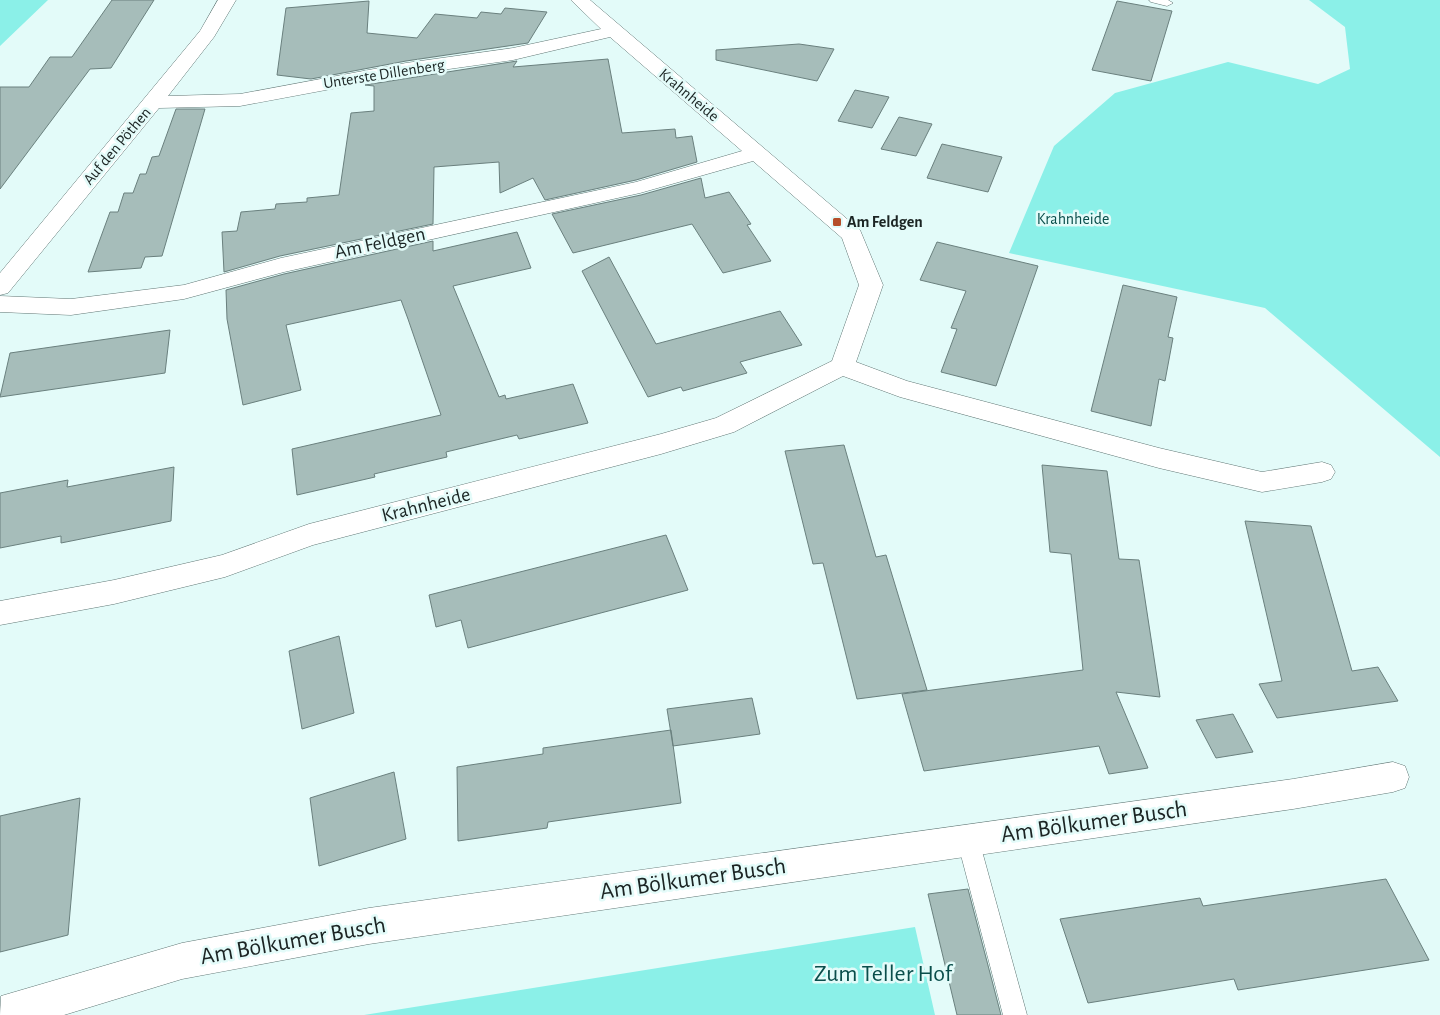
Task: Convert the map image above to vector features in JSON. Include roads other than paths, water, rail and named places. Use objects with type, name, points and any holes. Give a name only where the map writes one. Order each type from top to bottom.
[{"type":"street","name":"Auf den Pöthen","points":[[0,288],[208,33],[227,0]]},
{"type":"street","name":"Krahnheide","points":[[0,613],[114,592],[225,566],[309,535],[670,442],[725,425],[842,366],[871,285],[852,235],[580,0]]},
{"type":"street","name":"Unterste Dillenberg","points":[[153,102],[240,100],[406,69],[513,54],[614,31]]},
{"type":"street","name":"Am Feldgen","points":[[0,304],[71,307],[184,292],[281,265],[640,187],[757,153]]},
{"type":"street","points":[[842,366],[900,388],[1158,458],[1262,482],[1322,472]]},
{"type":"street","name":"Am Bölkumer Busch","points":[[1,1015],[182,961],[369,926],[1293,794],[1393,777]]},
{"type":"lane","points":[[1155,0],[1167,3]]},
{"type":"lane","points":[[968,840],[1015,1015]]},
{"type":"place","name":"Am Feldgen","points":[[837,222]]},
{"type":"park label","name":"Zum Teller Hof","points":[[883,974]]}]
